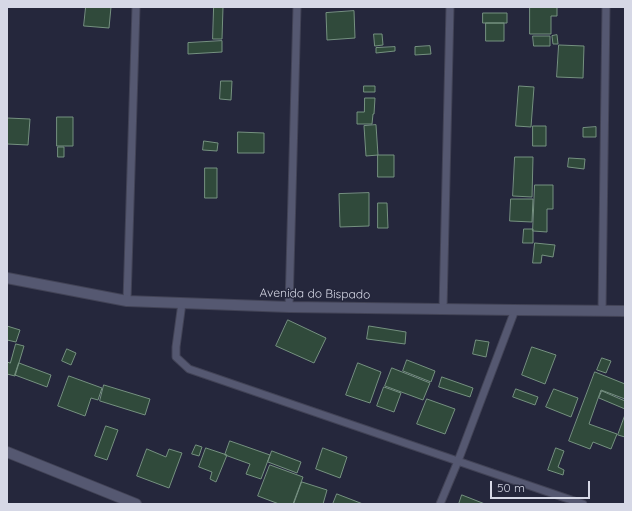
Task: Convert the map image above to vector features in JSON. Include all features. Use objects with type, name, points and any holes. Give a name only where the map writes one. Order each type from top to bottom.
[{"type":"main road","name":"Avenida do Bispado","points":[[7,278],[126,301],[290,307],[625,311]]},
{"type":"main road","points":[[7,452],[136,504]]},
{"type":"lane","points":[[126,301],[136,7]]},
{"type":"lane","points":[[290,307],[297,7]]},
{"type":"lane","points":[[443,309],[450,7]]},
{"type":"lane","points":[[602,311],[606,7]]},
{"type":"lane","points":[[182,303],[176,357],[189,369],[583,504]]},
{"type":"lane","points":[[440,504],[458,461],[515,310]]},
{"type":"building","points":[[86,7],[111,7],[109,28],[84,26]]},
{"type":"building","points":[[214,7],[223,7],[222,39],[213,39]]},
{"type":"building","points":[[530,7],[557,7],[557,16],[551,16],[551,34],[530,34]]},
{"type":"building","points":[[354,11],[355,38],[327,40],[326,13]]},
{"type":"building","points":[[483,13],[507,13],[507,23],[483,23]]},
{"type":"building","points":[[486,23],[504,23],[504,41],[486,41]]},
{"type":"building","points":[[374,34],[382,34],[383,45],[375,46]]},
{"type":"building","points":[[557,35],[558,44],[553,44],[552,36]]},
{"type":"building","points":[[533,36],[550,36],[550,46],[534,46]]},
{"type":"building","points":[[222,41],[222,52],[188,54],[188,43]]},
{"type":"building","points":[[559,45],[584,46],[583,78],[557,77]]},
{"type":"building","points":[[430,46],[431,54],[415,55],[415,47]]},
{"type":"building","points":[[395,47],[395,51],[376,53],[376,48]]},
{"type":"building","points":[[221,81],[232,81],[231,100],[220,99]]},
{"type":"building","points":[[364,86],[375,86],[375,92],[364,92]]},
{"type":"building","points":[[519,86],[534,87],[531,127],[516,126]]},
{"type":"building","points":[[365,98],[375,98],[372,124],[357,124],[357,112],[364,112]]},
{"type":"building","points":[[57,117],[73,117],[73,146],[57,146]]},
{"type":"building","points":[[7,118],[30,119],[28,145],[7,144]]},
{"type":"building","points":[[376,125],[378,155],[366,156],[364,126]]},
{"type":"building","points":[[533,126],[546,126],[546,146],[533,146]]},
{"type":"building","points":[[596,127],[596,137],[583,137],[583,128]]},
{"type":"building","points":[[238,132],[264,133],[264,153],[238,153]]},
{"type":"building","points":[[204,141],[218,143],[217,151],[203,150]]},
{"type":"building","points":[[58,147],[64,147],[64,157],[58,157]]},
{"type":"building","points":[[378,155],[394,155],[394,177],[378,177]]},
{"type":"building","points":[[515,157],[533,157],[532,197],[513,196]]},
{"type":"building","points":[[569,158],[585,159],[584,169],[568,167]]},
{"type":"building","points":[[205,168],[217,168],[217,198],[205,198]]},
{"type":"building","points":[[535,185],[553,185],[553,209],[547,209],[547,232],[533,231]]},
{"type":"building","points":[[369,193],[369,226],[340,227],[339,194]]},
{"type":"building","points":[[511,199],[533,199],[532,222],[510,221]]},
{"type":"building","points":[[378,203],[387,203],[388,228],[378,228]]},
{"type":"building","points":[[524,229],[533,229],[533,243],[523,243]]},
{"type":"building","points":[[535,243],[555,245],[553,257],[542,255],[541,263],[533,263]]},
{"type":"building","points":[[288,320],[326,338],[314,363],[276,346]]},
{"type":"building","points":[[7,326],[20,330],[16,342],[7,340]]},
{"type":"building","points":[[369,326],[406,332],[405,344],[367,339]]},
{"type":"building","points":[[476,340],[489,342],[486,357],[473,354]]},
{"type":"building","points":[[16,344],[24,346],[15,376],[7,374],[7,362],[10,363]]},
{"type":"building","points":[[532,347],[556,355],[545,384],[522,375]]},
{"type":"building","points":[[67,349],[76,353],[71,365],[62,361]]},
{"type":"building","points":[[602,358],[611,361],[606,373],[597,370]]},
{"type":"building","points":[[407,360],[435,371],[431,382],[403,371]]},
{"type":"building","points":[[19,363],[51,375],[47,387],[15,375]]},
{"type":"building","points":[[358,363],[381,372],[370,403],[346,395]]},
{"type":"building","points":[[392,368],[430,383],[423,400],[385,386]]},
{"type":"building","points":[[595,372],[625,384],[625,399],[601,390],[589,424],[617,434],[611,449],[593,442],[590,449],[569,441]]},
{"type":"building","points":[[69,376],[102,388],[98,400],[91,398],[85,416],[58,406]]},
{"type":"building","points":[[442,377],[473,388],[470,397],[439,387]]},
{"type":"building","points":[[104,385],[150,399],[145,415],[100,401]]},
{"type":"building","points":[[384,387],[401,393],[394,412],[377,406]]},
{"type":"building","points":[[516,389],[538,397],[535,405],[513,397]]},
{"type":"building","points":[[554,389],[578,398],[571,417],[546,407]]},
{"type":"building","points":[[602,391],[625,401],[625,409],[599,398]]},
{"type":"building","points":[[427,399],[455,409],[445,434],[417,424]]},
{"type":"building","points":[[625,415],[625,437],[618,435]]},
{"type":"building","points":[[106,426],[118,430],[107,460],[95,456]]},
{"type":"building","points":[[230,441],[270,455],[261,479],[246,474],[250,464],[225,455]]},
{"type":"building","points":[[196,445],[202,447],[199,456],[192,454]]},
{"type":"building","points":[[206,448],[227,455],[216,482],[210,479],[212,472],[199,467]]},
{"type":"building","points":[[323,448],[347,457],[340,478],[316,469]]},
{"type":"building","points":[[556,448],[564,451],[558,467],[564,470],[563,475],[548,470]]},
{"type":"building","points":[[147,449],[166,457],[169,449],[182,453],[169,488],[137,476]]},
{"type":"building","points":[[272,451],[301,462],[297,473],[268,462]]},
{"type":"building","points":[[270,465],[303,477],[293,504],[279,504],[258,496]]},
{"type":"building","points":[[302,482],[327,490],[323,504],[294,504]]},
{"type":"building","points":[[337,494],[363,504],[333,504]]},
{"type":"building","points":[[462,495],[485,504],[459,504]]}]
